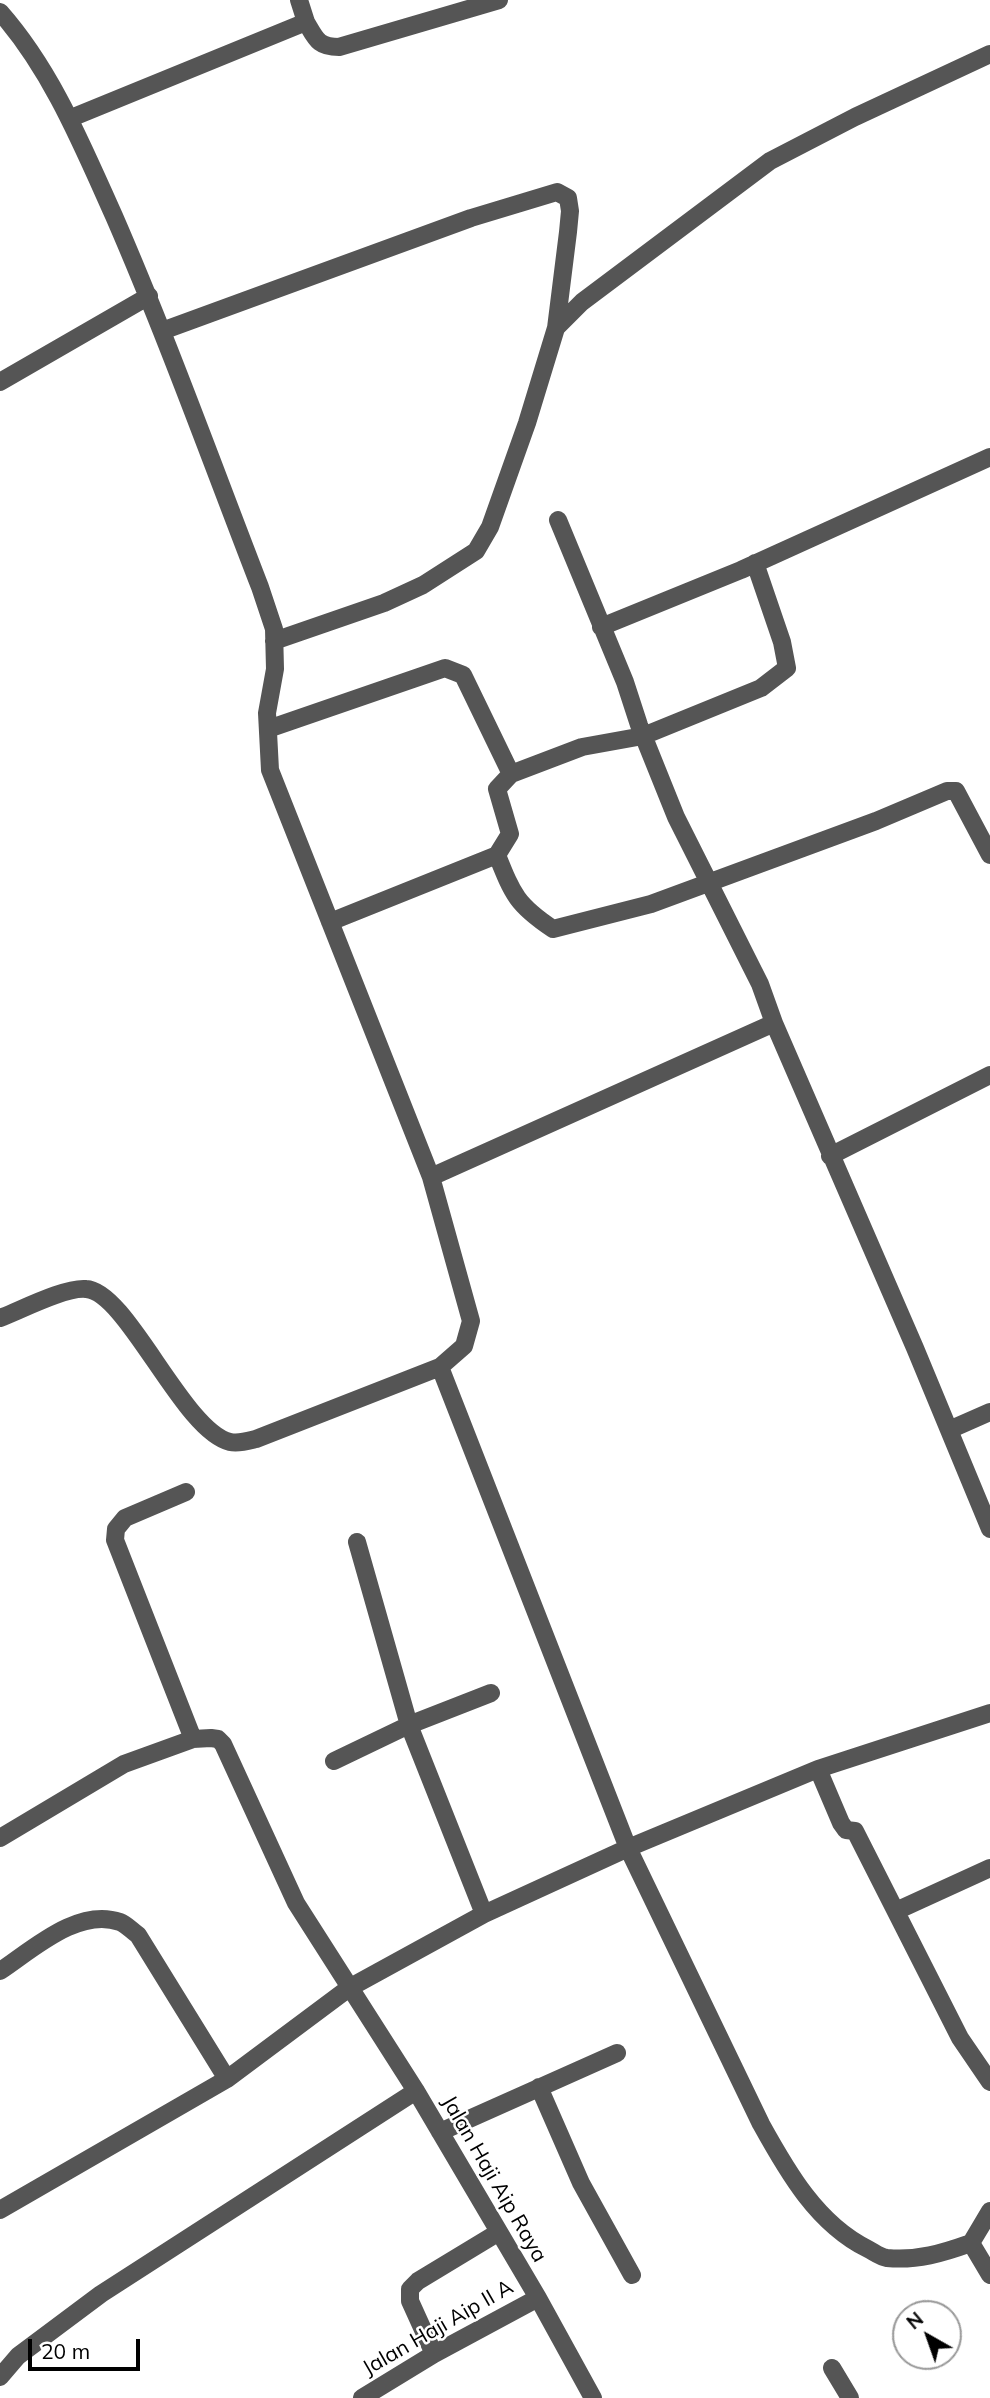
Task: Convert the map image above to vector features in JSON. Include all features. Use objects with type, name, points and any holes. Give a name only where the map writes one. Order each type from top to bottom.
[{"type":"street","points":[[299,0],[306,22],[326,47],[339,47],[499,0]]},
{"type":"street","points":[[0,12],[7,30],[71,118],[149,296],[260,587],[274,629],[275,669],[267,713],[270,770],[431,1177],[471,1321],[464,1346],[440,1367],[256,1439],[230,1442],[200,1420],[120,1313],[95,1290],[84,1288],[70,1291],[0,1318]]},
{"type":"street","points":[[71,118],[306,22]]},
{"type":"street","points":[[556,328],[582,302],[770,161],[855,117],[990,54]]},
{"type":"street","points":[[162,331],[471,218],[557,192],[568,198],[570,211],[556,328],[527,423],[490,527],[476,551],[424,585],[384,603],[274,641]]},
{"type":"street","points":[[0,382],[149,296]]},
{"type":"street","points":[[601,627],[755,563],[990,457]]},
{"type":"street","points":[[558,520],[625,682],[643,736],[676,817],[760,984],[830,1156],[990,1530]]},
{"type":"street","points":[[330,922],[497,855],[510,834],[497,789],[512,774],[582,747],[643,736],[761,688],[787,668],[782,642],[755,563]]},
{"type":"street","points":[[268,729],[445,668],[463,675],[512,774]]},
{"type":"street","points":[[497,855],[512,894],[533,915],[553,929],[651,904],[876,821],[947,791],[956,791],[990,855]]},
{"type":"street","points":[[431,1177],[774,1023]]},
{"type":"street","points":[[830,1156],[990,1075]]},
{"type":"street","points":[[440,1367],[628,1848],[761,2124],[781,2160],[808,2199],[831,2222],[857,2244],[884,2258],[923,2258],[971,2243],[990,2211]]},
{"type":"street","points":[[949,1430],[990,1412]]},
{"type":"street","points":[[0,1838],[124,1763],[193,1740],[115,1540],[116,1529],[125,1518],[186,1492]]},
{"type":"street","points":[[357,1542],[409,1725],[484,1913]]},
{"type":"street","points":[[334,1761],[409,1725],[491,1693]]},
{"type":"street","points":[[0,2210],[226,2079],[349,1988],[484,1913],[628,1848],[818,1769],[990,1713]]},
{"type":"street","name":"Jalan Haji Aip Raya","points":[[193,1740],[211,1738],[223,1744],[296,1903],[416,2091],[538,2298],[593,2398]]},
{"type":"street","points":[[818,1769],[841,1823],[846,1830],[855,1831],[960,2038],[990,2082]]},
{"type":"street","points":[[897,1911],[990,1868]]},
{"type":"street","points":[[0,1971],[78,1921],[103,1919],[121,1922],[138,1935],[226,2079]]},
{"type":"street","points":[[440,2132],[617,2053]]},
{"type":"street","points":[[539,2087],[581,2183],[632,2275]]},
{"type":"street","points":[[0,2377],[18,2356],[101,2294],[416,2091]]},
{"type":"street","points":[[434,2354],[410,2301],[410,2289],[418,2281],[499,2232]]},
{"type":"street","points":[[971,2243],[990,2275]]},
{"type":"street","name":"Jalan Haji Aip II A","points":[[362,2398],[434,2354],[538,2298]]},
{"type":"street","points":[[832,2368],[850,2398]]}]
